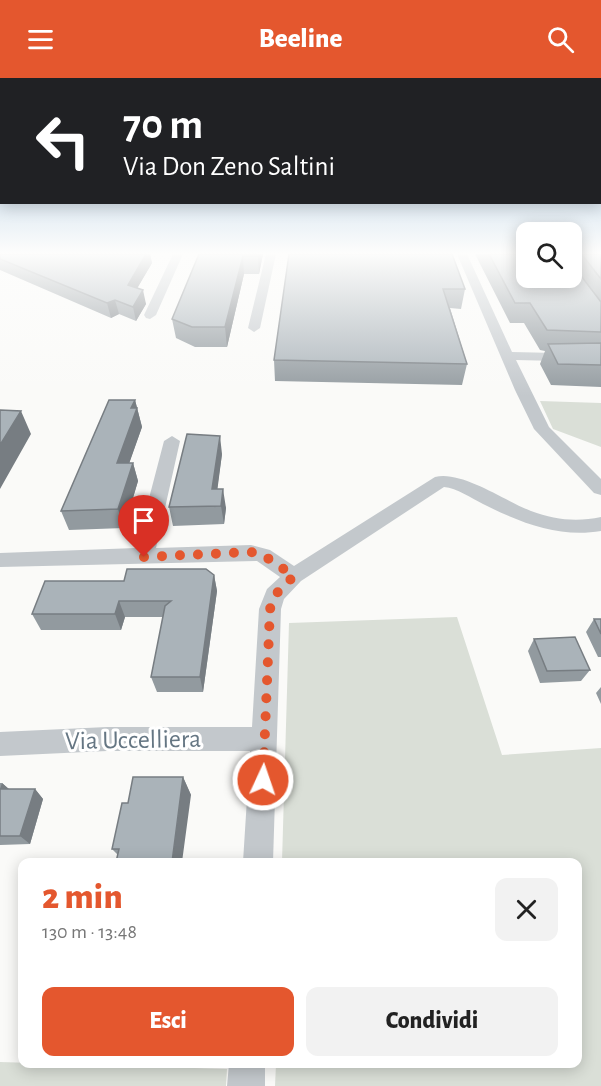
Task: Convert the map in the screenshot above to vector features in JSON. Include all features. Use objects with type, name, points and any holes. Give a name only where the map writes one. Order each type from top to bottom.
[{"type":"street","points":[[150,315],[156,301]]},
{"type":"street","points":[[254,328],[260,301]]},
{"type":"street","points":[[483,301],[522,390],[542,429],[601,488],[601,504]]},
{"type":"street","points":[[508,356],[601,358]]},
{"type":"street","points":[[542,429],[572,454],[601,470]]},
{"type":"street","points":[[144,557],[172,441]]},
{"type":"street","points":[[258,858],[270,609],[275,595],[294,576],[441,481],[453,482],[528,516],[567,528],[576,529],[601,524]]},
{"type":"street","points":[[0,560],[251,552],[263,555],[294,576]]},
{"type":"street","name":"Via Uccelliera","points":[[0,744],[108,740],[265,739]]},
{"type":"street","points":[[246,1086],[247,1068]]},
{"type":"shaded area","points":[[540,401],[601,403],[601,447],[553,429]]},
{"type":"shaded area","points":[[457,617],[502,755],[601,748],[601,1086],[275,1086],[276,1068],[582,1068],[582,858],[282,858],[289,623]]},
{"type":"shaded area","points":[[0,1062],[18,1063],[18,1068],[227,1069],[226,1086],[0,1086]]},
{"type":"building","points":[[118,301],[137,301],[133,307]]},
{"type":"building","points":[[179,301],[232,301],[225,327],[192,327],[172,319]]},
{"type":"building","points":[[282,301],[447,301],[467,364],[274,360]]},
{"type":"building","points":[[514,301],[600,301],[601,332],[547,330],[530,303],[515,303]]},
{"type":"building","points":[[601,343],[601,365],[558,364],[548,344]]},
{"type":"building","points":[[109,400],[135,400],[131,408],[137,408],[117,463],[133,463],[118,509],[61,511]]},
{"type":"building","points":[[0,410],[21,411],[0,445]]},
{"type":"building","points":[[187,434],[220,436],[212,489],[223,489],[221,506],[169,507]]},
{"type":"building","points":[[127,569],[206,569],[214,575],[200,677],[151,677],[165,606],[171,601],[119,601],[115,614],[32,614],[45,581],[124,581]]},
{"type":"building","points":[[594,619],[601,619],[601,634]]},
{"type":"building","points":[[575,637],[590,670],[547,671],[534,639]]},
{"type":"building","points":[[133,777],[183,777],[173,858],[117,858],[119,849],[112,849],[122,803],[128,803]]},
{"type":"building","points":[[0,789],[35,789],[20,836],[0,836]]},
{"type":"route","points":[[144,557],[251,552],[274,561],[294,576],[275,595],[270,609],[263,780]]}]
